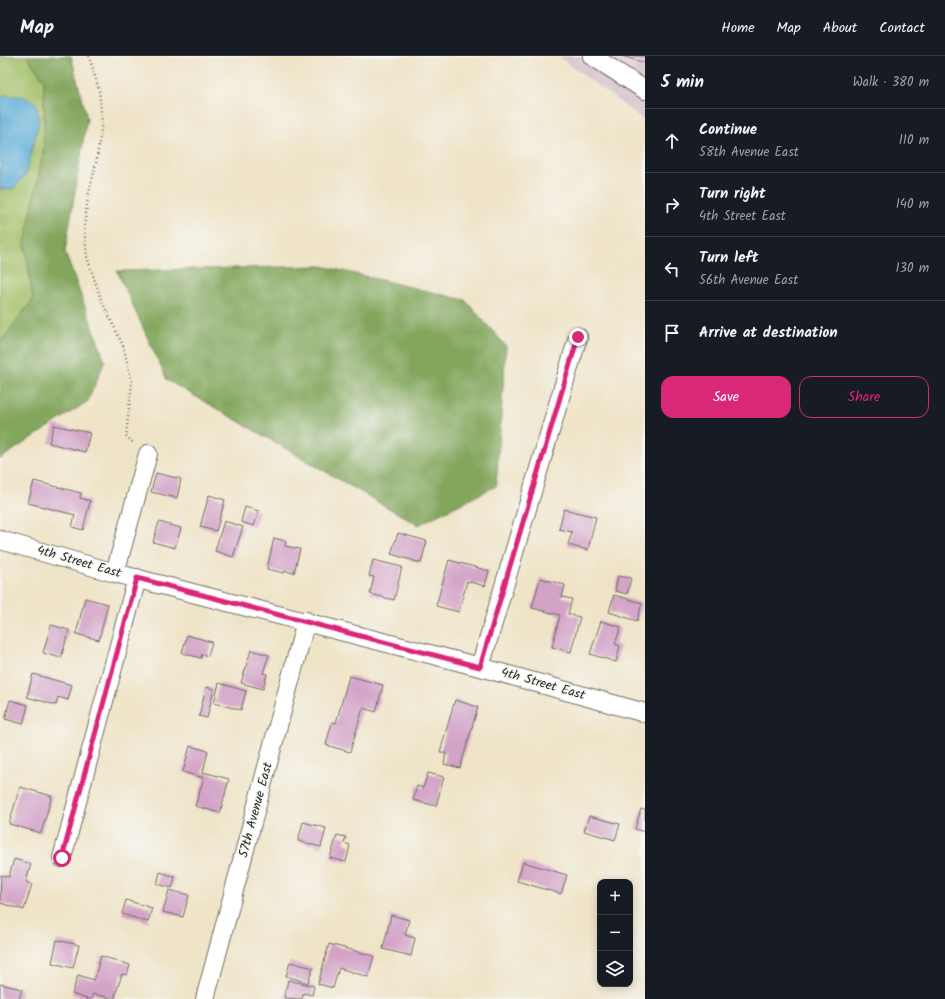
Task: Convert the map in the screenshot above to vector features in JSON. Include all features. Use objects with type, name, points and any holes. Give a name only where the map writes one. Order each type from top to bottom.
[{"type":"street","points":[[595,57],[645,90]]},
{"type":"street","points":[[480,667],[578,337]]},
{"type":"street","points":[[115,573],[148,454]]},
{"type":"street","name":"4th Street East","points":[[0,540],[115,573],[306,621],[645,713]]},
{"type":"street","points":[[62,858],[137,578]]},
{"type":"street","name":"57th Avenue East","points":[[205,999],[306,621]]},
{"type":"path","points":[[90,56],[99,90],[102,122],[97,159],[88,197],[84,228],[87,257],[101,299],[124,346],[132,382],[126,436],[148,454]]},
{"type":"shaded area","points":[[558,56],[645,56],[645,121]]},
{"type":"green space","points":[[0,56],[27,56],[44,80],[44,148],[25,244],[33,299],[0,343]]},
{"type":"green space","points":[[27,56],[71,56],[87,118],[65,252],[105,361],[88,401],[0,459],[0,343],[33,299],[25,244],[44,148],[44,80]]},
{"type":"green space","points":[[322,266],[465,300],[506,346],[496,486],[418,525],[167,380],[117,271]]},
{"type":"water","points":[[5,95],[23,97],[36,103],[39,121],[26,174],[13,189],[0,189],[0,99]]},
{"type":"building","points":[[622,56],[645,56],[645,63]]},
{"type":"building","points":[[54,425],[90,433],[85,452],[49,443]]},
{"type":"building","points":[[156,473],[181,479],[177,498],[151,492]]},
{"type":"building","points":[[34,481],[81,493],[80,498],[90,501],[83,530],[72,527],[75,515],[28,503]]},
{"type":"building","points":[[209,495],[225,500],[216,531],[200,527]]},
{"type":"building","points":[[245,507],[259,511],[254,526],[241,522]]},
{"type":"building","points":[[564,509],[596,517],[588,550],[568,545],[572,532],[559,529]]},
{"type":"building","points":[[224,521],[243,527],[233,557],[215,551]]},
{"type":"building","points":[[159,522],[181,528],[175,548],[153,542]]},
{"type":"building","points":[[398,533],[427,541],[421,563],[391,554]]},
{"type":"building","points":[[274,538],[286,541],[285,546],[300,549],[294,573],[285,571],[284,573],[267,569]]},
{"type":"building","points":[[373,560],[402,567],[394,600],[370,594],[374,577],[369,576]]},
{"type":"building","points":[[449,560],[489,571],[485,586],[467,581],[459,612],[436,606]]},
{"type":"building","points":[[618,576],[631,578],[627,594],[615,591]]},
{"type":"building","points":[[540,578],[565,585],[562,597],[572,599],[568,614],[580,617],[571,652],[552,647],[560,615],[532,608]]},
{"type":"building","points":[[614,595],[642,603],[637,621],[609,612]]},
{"type":"building","points":[[85,598],[108,604],[99,640],[76,634]]},
{"type":"building","points":[[601,621],[621,627],[615,644],[620,646],[616,662],[590,654]]},
{"type":"building","points":[[51,625],[69,630],[61,658],[43,653]]},
{"type":"building","points":[[187,635],[212,642],[208,656],[202,654],[201,658],[182,653]]},
{"type":"building","points":[[251,650],[269,655],[263,673],[267,674],[263,689],[241,683]]},
{"type":"building","points":[[33,674],[72,685],[68,700],[58,697],[56,705],[27,697]]},
{"type":"building","points":[[349,676],[383,685],[376,712],[363,708],[350,752],[326,745],[332,722],[336,723]]},
{"type":"building","points":[[219,683],[246,691],[241,710],[214,703]]},
{"type":"building","points":[[206,687],[214,689],[207,718],[199,716]]},
{"type":"building","points":[[10,700],[28,705],[23,724],[5,719]]},
{"type":"building","points":[[455,700],[478,707],[460,768],[444,764],[446,753],[440,752]]},
{"type":"building","points":[[190,746],[208,751],[203,772],[229,779],[220,813],[195,806],[204,778],[183,772]]},
{"type":"building","points":[[428,773],[444,777],[436,806],[413,800],[417,786],[423,788]]},
{"type":"building","points":[[20,787],[52,796],[41,833],[9,824]]},
{"type":"building","points":[[641,809],[645,810],[645,832],[635,829]]},
{"type":"building","points":[[589,816],[620,824],[615,840],[584,831]]},
{"type":"building","points":[[303,822],[326,828],[321,847],[298,841]]},
{"type":"building","points":[[337,835],[346,837],[344,843],[350,845],[346,862],[330,858]]},
{"type":"building","points":[[14,859],[31,864],[26,882],[32,884],[24,910],[0,903],[1,875],[9,877]]},
{"type":"building","points":[[523,862],[567,875],[561,894],[517,881]]},
{"type":"building","points":[[160,872],[175,877],[172,888],[157,884]]},
{"type":"building","points":[[169,890],[189,895],[183,917],[163,912]]},
{"type":"building","points":[[126,900],[152,908],[148,922],[122,914]]},
{"type":"building","points":[[391,915],[409,920],[405,935],[415,938],[411,956],[383,949]]},
{"type":"building","points":[[57,940],[79,945],[73,968],[52,963]]},
{"type":"building","points":[[329,944],[374,956],[368,977],[339,968],[333,988],[318,984]]},
{"type":"building","points":[[101,956],[130,965],[127,975],[122,974],[114,999],[93,994],[91,999],[87,999],[72,994],[78,975],[94,980]]},
{"type":"building","points":[[290,962],[313,968],[308,983],[286,976]]},
{"type":"building","points":[[288,980],[314,986],[312,995],[303,993],[302,999],[284,998]]},
{"type":"building","points":[[0,984],[22,989],[19,999],[0,998]]},
{"type":"route","points":[[62,858],[137,578],[480,667],[578,337]]}]
